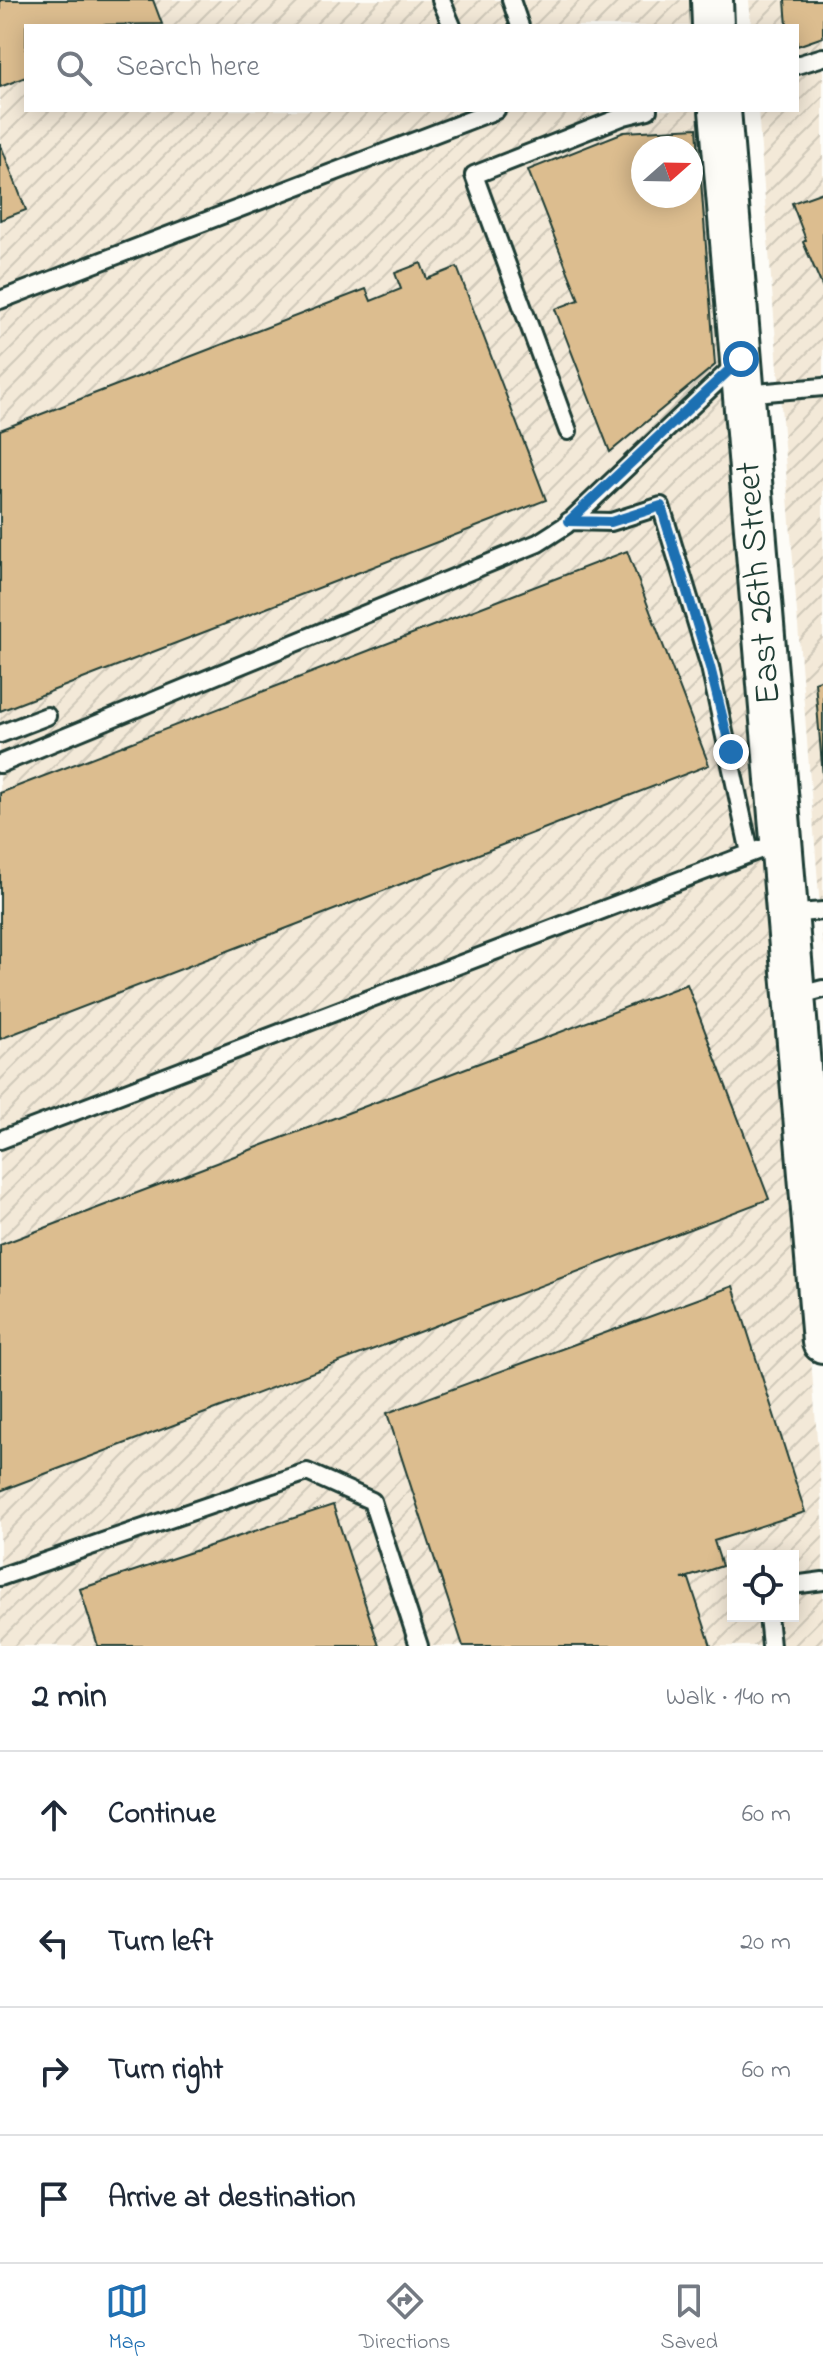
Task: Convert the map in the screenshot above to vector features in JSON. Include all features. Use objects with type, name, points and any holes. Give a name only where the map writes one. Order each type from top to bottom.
[{"type":"street","points":[[712,0],[713,24]]},
{"type":"street","name":"East 26th Street","points":[[720,112],[742,376],[766,847],[805,912],[823,1342]]},
{"type":"lane","points":[[441,0],[451,24]]},
{"type":"lane","points":[[511,0],[519,24]]},
{"type":"lane","points":[[799,64],[823,57]]},
{"type":"lane","points":[[0,300],[486,112]]},
{"type":"lane","points":[[568,431],[474,175],[640,112]]},
{"type":"lane","points":[[0,764],[538,543],[569,521],[742,376],[823,387]]},
{"type":"lane","points":[[0,1140],[766,847],[661,506],[611,522],[569,521]]},
{"type":"lane","points":[[0,734],[47,716]]},
{"type":"lane","points":[[0,1577],[307,1472],[372,1501],[419,1646]]},
{"type":"lane","points":[[799,1584],[823,1581]]},
{"type":"lane","points":[[769,1622],[771,1646]]},
{"type":"shaded area","points":[[0,0],[710,0],[712,24],[24,24],[24,112],[718,112],[823,1519],[823,1646],[0,1646]]},
{"type":"shaded area","points":[[749,0],[823,0],[823,947],[758,112],[799,112],[799,24],[751,24]]},
{"type":"building","points":[[0,0],[153,0],[162,24],[24,24],[24,78],[0,87]]},
{"type":"building","points":[[785,0],[823,0],[823,37],[799,45],[799,24],[787,24]]},
{"type":"building","points":[[697,128],[698,136],[631,136],[631,208],[703,207],[715,365],[610,452],[555,309],[579,300],[528,170],[624,132]]},
{"type":"building","points":[[0,143],[26,210],[0,220]]},
{"type":"building","points":[[823,192],[823,288],[803,242],[806,240],[792,203]]},
{"type":"building","points":[[421,263],[427,279],[457,267],[546,500],[0,711],[0,430],[366,289],[371,301],[401,289],[395,273]]},
{"type":"building","points":[[627,551],[709,765],[0,1039],[0,793]]},
{"type":"building","points":[[823,679],[823,777],[815,682]]},
{"type":"building","points":[[687,984],[769,1199],[0,1491],[0,1245]]},
{"type":"building","points":[[733,1286],[805,1512],[714,1541],[722,1566],[682,1579],[689,1579],[711,1646],[463,1646],[387,1413]]},
{"type":"building","points":[[333,1505],[379,1646],[98,1646],[80,1589]]},
{"type":"route","points":[[731,752],[710,667],[661,506],[611,522],[569,521],[741,359]]}]
